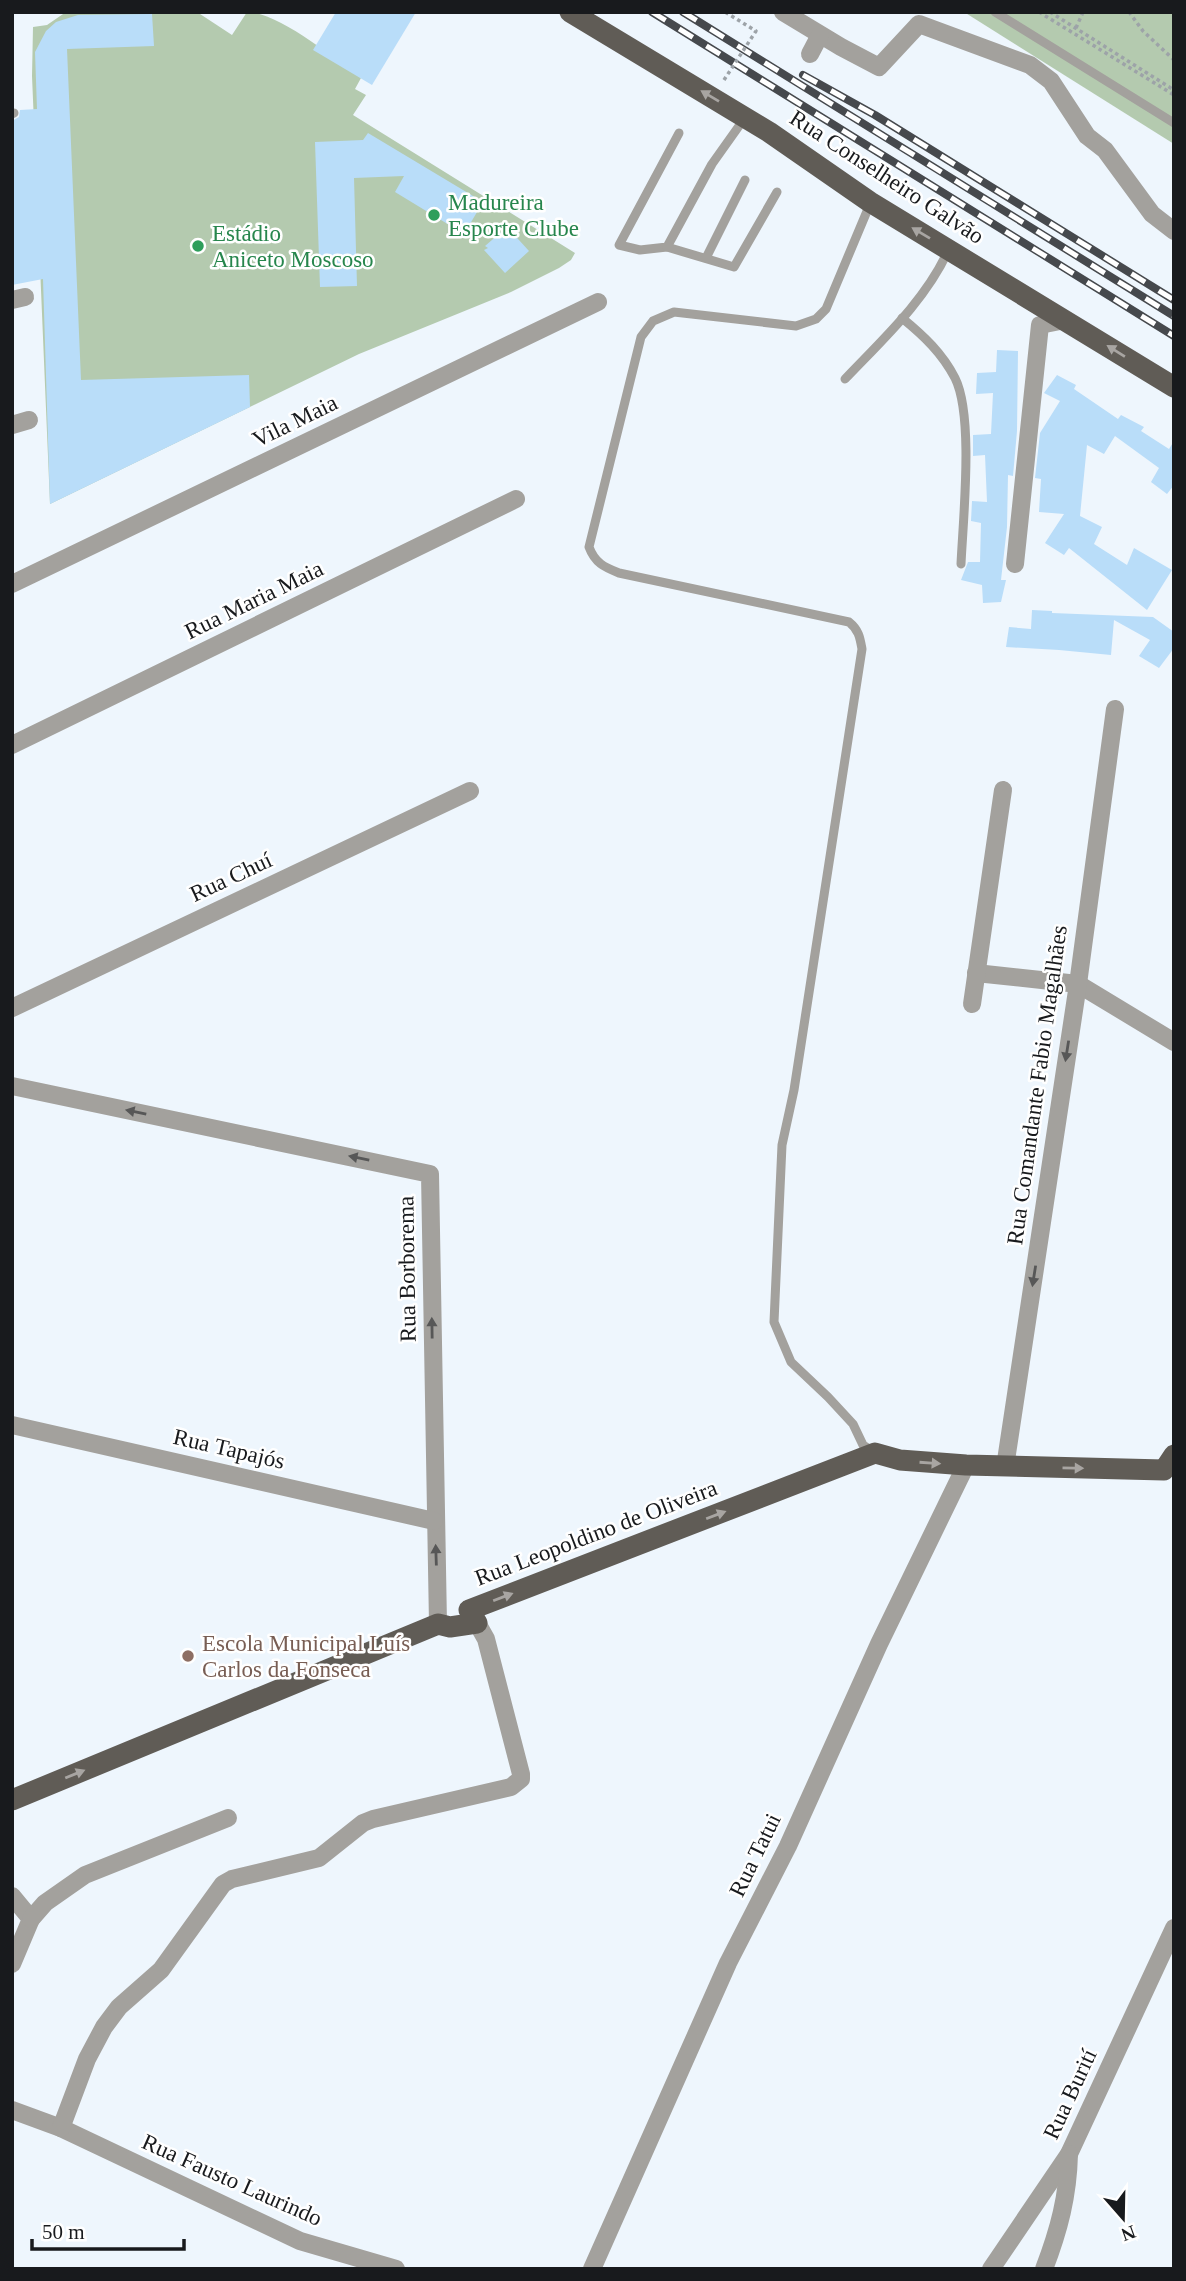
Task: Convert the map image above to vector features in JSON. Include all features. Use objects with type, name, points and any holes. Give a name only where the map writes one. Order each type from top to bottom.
[{"type":"main road","name":"Rua Conselheiro Galvão","points":[[570,12],[745,118],[870,202],[1174,387]]},
{"type":"main road","points":[[875,1453],[900,1460],[1005,1467],[1169,1462]]},
{"type":"main road","name":"Rua Leopoldino de Oliveira","points":[[12,1800],[438,1623],[450,1627],[477,1623],[469,1611],[875,1453]]},
{"type":"street","points":[[783,12],[879,67],[919,24],[1030,65],[1051,81],[1087,136],[1105,150],[1152,214],[1174,231]]},
{"type":"street","points":[[810,54],[820,35]]},
{"type":"street","name":"Vila Maia","points":[[12,584],[598,302]]},
{"type":"street","points":[[1015,564],[1040,325],[1065,320]]},
{"type":"street","name":"Rua Maria Maia","points":[[12,745],[516,499]]},
{"type":"street","name":"Rua Comandante Fabio Magalhães","points":[[1005,1467],[1078,984],[1115,709]]},
{"type":"street","points":[[972,1004],[1003,790]]},
{"type":"street","name":"Rua Chuí","points":[[12,1008],[471,791]]},
{"type":"street","points":[[976,973],[1078,984],[1174,1042]]},
{"type":"street","name":"Rua Borborema","points":[[12,1086],[430,1174],[438,1623]]},
{"type":"street","name":"Rua Tapajós","points":[[12,1425],[435,1521]]},
{"type":"street","name":"Rua Tatui","points":[[592,2269],[728,1963],[788,1846],[879,1644],[966,1465]]},
{"type":"street","points":[[61,2128],[87,2059],[104,2027],[120,2007],[161,1970],[223,1884],[232,1879],[319,1858],[363,1823],[373,1819],[512,1787],[521,1779],[486,1639],[477,1623]]},
{"type":"street","points":[[12,1964],[31,1919],[45,1903],[85,1875],[228,1818]]},
{"type":"street","points":[[12,1896],[31,1919]]},
{"type":"street","name":"Rua Burití","points":[[991,2269],[1069,2154],[1174,1928]]},
{"type":"street","name":"Rua Fausto Laurindo","points":[[12,2110],[61,2128],[300,2241],[396,2269]]},
{"type":"street","points":[[1044,2269],[1064,2212],[1069,2154]]},
{"type":"lane","points":[[995,12],[1174,123]]},
{"type":"lane","points":[[667,247],[712,164],[745,118]]},
{"type":"lane","points":[[679,133],[619,245],[640,250],[667,247],[734,267],[777,192]]},
{"type":"lane","points":[[706,258],[745,180]]},
{"type":"lane","points":[[870,202],[826,309],[816,319],[796,326],[674,312],[653,321],[641,337],[589,547],[600,565],[619,573],[849,622],[860,636],[862,649],[794,1090],[782,1144],[774,1322],[792,1362],[853,1424],[863,1445],[875,1453]]},
{"type":"lane","points":[[845,379],[902,318],[940,270],[949,250]]},
{"type":"lane","points":[[902,318],[935,346],[956,380],[966,423],[961,564]]},
{"type":"path","points":[[724,80],[757,31],[725,12]]},
{"type":"path","points":[[1039,12],[1174,90]]},
{"type":"path","points":[[1050,12],[1174,95]]},
{"type":"path","points":[[1074,30],[1083,12]]},
{"type":"path","points":[[1129,12],[1143,31],[1174,60]]},
{"type":"green space","name":"Estádio Aniceto Moscoso","points":[[66,12],[197,12],[232,35],[247,12],[275,20],[306,38],[361,78],[355,89],[366,95],[353,115],[575,253],[571,260],[559,268],[511,292],[359,354],[50,504],[32,76],[33,27],[47,25]]},
{"type":"green space","points":[[964,12],[1174,12],[1174,144]]},
{"type":"building","points":[[336,12],[416,12],[372,85],[313,50]]},
{"type":"building","points":[[152,14],[154,46],[67,49],[81,380],[249,375],[250,407],[50,504],[43,279],[12,285],[12,121],[19,117],[20,110],[37,109],[35,52],[46,31],[56,22],[78,15]]},
{"type":"building","points":[[368,133],[483,202],[464,234],[395,192],[404,176],[354,178],[357,286],[320,287],[315,142],[363,140]]},
{"type":"building","points":[[507,227],[529,251],[505,273],[484,250],[488,248],[485,246]]},
{"type":"building","points":[[997,350],[1018,351],[1017,431],[1013,476],[1008,475],[1007,527],[1001,580],[1006,580],[1001,602],[983,603],[982,585],[961,580],[968,562],[980,562],[981,523],[971,521],[972,501],[987,502],[985,455],[973,456],[973,435],[991,434],[993,393],[976,394],[977,373],[996,372]]},
{"type":"building","points":[[1057,375],[1076,385],[1074,389],[1118,419],[1121,415],[1144,427],[1141,431],[1169,449],[1174,441],[1174,485],[1167,494],[1151,482],[1159,468],[1115,436],[1104,454],[1087,445],[1080,516],[1102,527],[1094,544],[1127,565],[1134,548],[1172,570],[1147,610],[1069,548],[1064,555],[1045,543],[1064,514],[1039,512],[1041,479],[1035,478],[1040,433],[1060,401],[1044,393]]},
{"type":"building","points":[[1032,610],[1153,617],[1174,632],[1174,648],[1159,668],[1139,656],[1150,640],[1114,620],[1111,655],[1006,647],[1009,627],[1031,629]]},
{"type":"railway","points":[[652,12],[1174,336]]},
{"type":"railway","points":[[683,12],[1174,316]]},
{"type":"railway","points":[[803,75],[875,115],[1174,300]]},
{"type":"place","name":"Madureira Esporte Clube","points":[[434,215]]},
{"type":"place","name":"Estádio Aniceto Moscoso","points":[[198,246]]},
{"type":"place","name":"Escola Municipal Luís Carlos da Fonseca","points":[[188,1656]]}]
